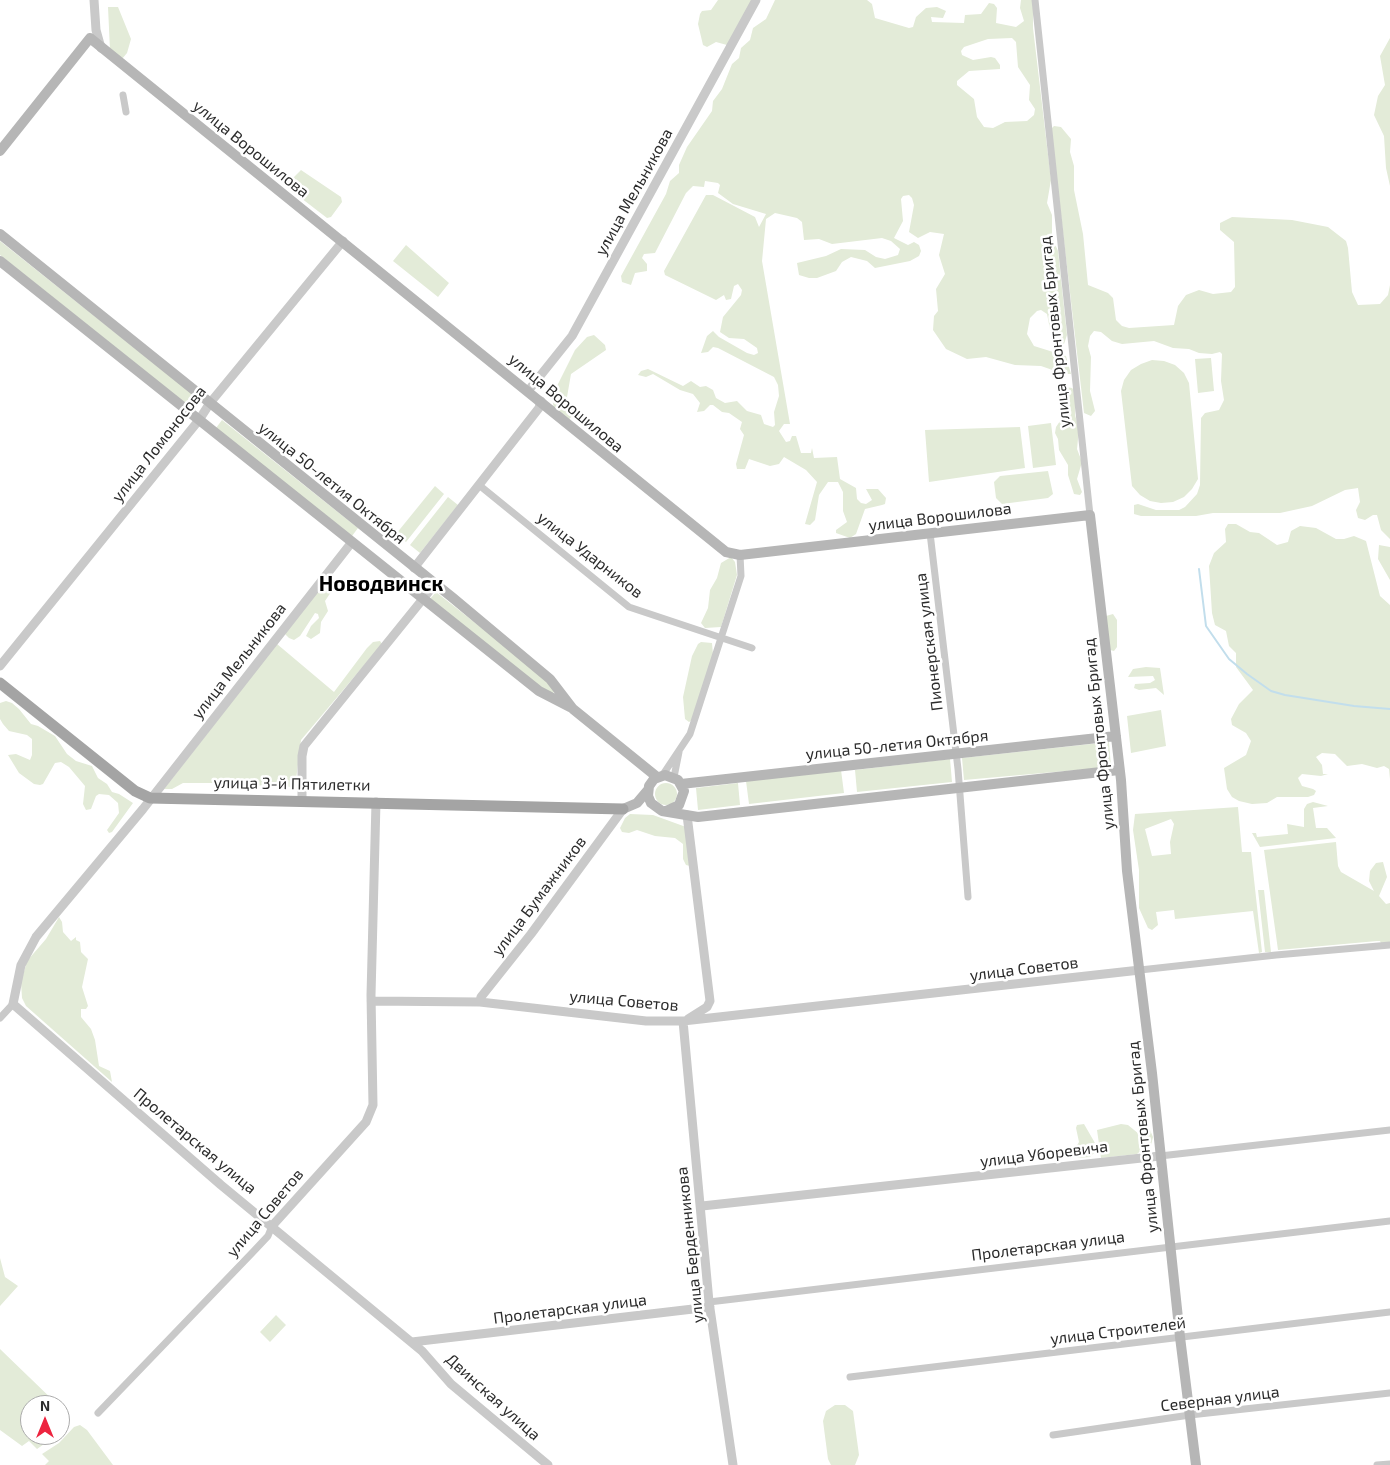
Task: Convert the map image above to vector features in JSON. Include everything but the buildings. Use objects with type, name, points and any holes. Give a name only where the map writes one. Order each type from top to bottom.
[{"type":"main road","name":"улица Ворошилова","points":[[93,34],[101,48],[541,401],[720,549],[740,555],[1090,515]]},
{"type":"main road","points":[[0,151],[93,34]]},
{"type":"main road","name":"улица 50-летия Октября","points":[[0,234],[435,584],[550,679],[573,709]]},
{"type":"main road","name":"улица 50-летия Октября","points":[[0,261],[539,691],[573,709],[638,762],[654,781]]},
{"type":"main road","name":"улица Фронтовых Бригад","points":[[1090,515],[1116,736],[1127,871],[1196,1465]]},
{"type":"main road","name":"улица 3-й Пятилетки","points":[[0,683],[135,791],[150,798],[302,800],[623,809]]},
{"type":"main road","name":"улица 50-летия Октября","points":[[678,781],[956,754],[1116,736]]},
{"type":"main road","points":[[623,809],[655,808],[698,817],[1119,770]]},
{"type":"main road","points":[[654,781],[678,781],[684,795],[687,815]]},
{"type":"main road","points":[[654,781],[649,800],[655,808]]},
{"type":"main road","points":[[623,809],[641,801],[654,781]]},
{"type":"main road","points":[[666,811],[679,805],[684,795]]},
{"type":"street","points":[[93,34],[94,0]]},
{"type":"street","name":"улица Мельникова","points":[[528,391],[572,336],[756,0]]},
{"type":"street","name":"улица Фронтовых Бригад","points":[[1035,0],[1090,515]]},
{"type":"street","points":[[123,95],[126,112]]},
{"type":"street","name":"улица Ломоносова","points":[[0,666],[342,241]]},
{"type":"street","points":[[414,568],[539,408],[541,401]]},
{"type":"street","name":"улица Ударников","points":[[479,485],[628,607],[752,648]]},
{"type":"street","name":"Пионерская улица","points":[[930,533],[960,788],[968,897]]},
{"type":"street","name":"улица Мельникова","points":[[13,1004],[21,965],[36,937],[150,798],[352,542]]},
{"type":"street","points":[[654,781],[690,734],[741,576],[740,555]]},
{"type":"street","points":[[302,800],[302,756],[304,746],[435,584]]},
{"type":"street","points":[[678,781],[680,749]]},
{"type":"street","points":[[371,1001],[376,802]]},
{"type":"street","name":"улица Бумажников","points":[[480,1002],[481,996],[531,934],[623,809]]},
{"type":"street","points":[[687,815],[710,1001],[717,1016]]},
{"type":"street","name":"улица Советов","points":[[98,1413],[263,1242],[272,1226],[366,1122],[373,1105],[371,1001],[480,1002],[646,1021],[683,1021],[987,989],[1276,954],[1390,945]]},
{"type":"street","points":[[683,1021],[696,1015],[710,1001]]},
{"type":"street","points":[[0,1018],[13,1004]]},
{"type":"street","name":"Пролетарская улица","points":[[13,1004],[213,1178],[397,1330]]},
{"type":"street","name":"улица Берденникова","points":[[683,1021],[710,1304],[732,1465]]},
{"type":"street","name":"улица Уборевича","points":[[702,1206],[1390,1130]]},
{"type":"street","name":"Пролетарская улица","points":[[412,1342],[1390,1221]]},
{"type":"street","name":"улица Строителей","points":[[850,1377],[1390,1312]]},
{"type":"street","name":"Двинская улица","points":[[397,1330],[422,1350],[451,1384],[548,1465]]},
{"type":"street","points":[[422,1350],[433,1338]]},
{"type":"street","name":"Северная улица","points":[[1053,1436],[1190,1415],[1390,1394]]},
{"type":"street","points":[[1377,1465],[1390,1464]]},
{"type":"green space","points":[[718,0],[752,0],[727,45],[716,42],[707,47],[703,45],[698,24],[700,14],[702,11],[711,10]]},
{"type":"green space","points":[[775,0],[867,0],[872,4],[875,18],[909,28],[913,27],[916,17],[926,8],[937,7],[946,11],[943,18],[931,17],[932,22],[964,23],[965,15],[981,14],[989,3],[994,4],[997,8],[996,23],[1016,27],[1024,21],[1020,8],[1021,0],[1033,0],[1033,28],[1051,180],[1047,203],[1052,215],[1052,237],[1058,251],[1067,335],[1064,344],[1053,344],[1047,314],[1041,310],[1037,311],[1030,318],[1027,334],[1034,346],[1066,356],[1071,374],[1064,374],[1041,366],[1015,365],[986,357],[967,359],[946,349],[933,330],[934,316],[938,311],[936,289],[945,274],[939,255],[944,234],[930,232],[918,238],[909,232],[914,205],[909,195],[903,196],[901,199],[903,221],[894,238],[908,245],[914,242],[919,245],[921,251],[919,256],[910,261],[875,268],[867,261],[851,257],[842,262],[836,271],[817,278],[799,275],[797,263],[826,256],[841,249],[865,250],[876,257],[885,259],[898,255],[900,249],[891,241],[882,238],[832,244],[819,239],[804,240],[802,222],[797,218],[775,213],[766,219],[762,261],[790,424],[784,424],[779,431],[786,442],[790,441],[792,436],[796,436],[801,453],[811,453],[812,448],[814,458],[837,457],[840,479],[856,488],[857,499],[861,503],[866,504],[872,500],[866,489],[878,489],[886,498],[885,504],[865,509],[856,534],[850,538],[836,533],[836,530],[847,522],[843,511],[843,492],[838,482],[828,482],[819,495],[815,520],[810,525],[805,524],[817,482],[806,470],[784,457],[779,464],[770,466],[749,459],[745,469],[737,469],[736,464],[744,435],[740,429],[742,422],[713,405],[710,405],[704,411],[697,412],[700,403],[693,394],[680,390],[653,374],[646,377],[638,375],[641,371],[648,369],[683,386],[691,381],[700,387],[706,386],[713,390],[716,398],[725,403],[737,401],[747,411],[761,415],[764,424],[773,427],[775,425],[774,412],[779,396],[778,385],[774,377],[718,348],[713,347],[708,352],[701,353],[707,336],[713,331],[719,337],[747,353],[754,355],[758,353],[757,348],[744,339],[729,338],[720,332],[723,317],[741,295],[742,290],[738,284],[734,286],[731,299],[726,300],[724,295],[716,300],[665,275],[664,271],[706,195],[713,195],[755,217],[759,227],[766,214],[733,204],[718,193],[720,185],[718,183],[705,181],[704,187],[693,186],[686,193],[655,253],[644,254],[642,258],[647,264],[647,271],[635,273],[631,285],[622,282],[621,276],[666,194],[670,181],[679,173],[679,165],[687,147],[712,111],[713,101],[722,89],[732,64],[739,58],[741,48],[750,40],[753,28],[766,19]],"holes":[[[1012,38],[1016,42],[1018,67],[1030,85],[1029,100],[1035,109],[1034,115],[1027,121],[1005,122],[993,128],[984,127],[977,117],[974,99],[957,85],[957,81],[969,71],[1000,69],[1000,65],[995,58],[973,60],[962,55],[961,51],[964,47],[988,39]]]},
{"type":"green space","points":[[108,7],[118,7],[131,39],[127,53],[122,59],[110,50]]},
{"type":"green space","points":[[1390,38],[1390,186],[1386,168],[1384,136],[1374,115],[1378,96],[1385,85],[1380,56]]},
{"type":"green space","points":[[1054,126],[1061,127],[1071,139],[1070,152],[1074,166],[1074,190],[1083,234],[1088,285],[1108,293],[1113,298],[1116,320],[1122,326],[1129,328],[1174,325],[1178,306],[1186,295],[1199,290],[1213,294],[1231,292],[1235,287],[1234,242],[1220,230],[1220,223],[1232,217],[1292,220],[1328,227],[1346,241],[1352,292],[1358,305],[1380,304],[1388,295],[1390,285],[1390,539],[1381,530],[1377,515],[1373,515],[1365,520],[1358,518],[1356,510],[1360,502],[1358,488],[1345,490],[1312,506],[1280,513],[1213,513],[1196,516],[1141,516],[1134,514],[1134,505],[1138,504],[1156,510],[1179,510],[1185,507],[1197,494],[1200,485],[1201,418],[1205,413],[1219,410],[1224,400],[1221,381],[1222,354],[1220,352],[1212,354],[1199,353],[1189,349],[1173,348],[1154,341],[1122,344],[1112,341],[1101,332],[1094,331],[1090,336],[1088,346],[1091,357],[1090,391],[1095,411],[1091,416],[1084,413],[1051,129]]},
{"type":"green space","points":[[301,170],[341,197],[342,202],[331,217],[327,218],[288,188],[288,183]]},
{"type":"green space","points":[[0,241],[196,397],[189,406],[0,255]]},
{"type":"green space","points":[[406,245],[449,283],[438,297],[393,261]]},
{"type":"green space","points":[[594,335],[605,345],[606,350],[571,374],[567,397],[573,414],[569,420],[554,410],[552,396],[575,350],[587,337]]},
{"type":"green space","points":[[1211,358],[1214,391],[1198,393],[1195,359]]},
{"type":"green space","points":[[1152,360],[1164,361],[1175,365],[1184,373],[1189,383],[1198,479],[1184,497],[1173,502],[1161,503],[1150,501],[1140,495],[1132,486],[1121,391],[1124,380],[1131,370]]},
{"type":"green space","points":[[1066,387],[1072,388],[1076,392],[1075,415],[1079,429],[1077,449],[1082,462],[1077,479],[1082,492],[1080,495],[1074,494],[1068,475],[1068,465],[1059,450],[1058,439],[1055,433],[1056,427],[1062,418],[1058,392]]},
{"type":"green space","points":[[222,420],[358,528],[352,536],[216,428]]},
{"type":"green space","points":[[1051,423],[1056,465],[1033,468],[1028,426]]},
{"type":"green space","points":[[1020,427],[1025,468],[929,482],[925,430]]},
{"type":"green space","points":[[1048,471],[1053,494],[1048,498],[1002,504],[996,498],[994,482],[1000,476]]},
{"type":"green space","points":[[435,486],[444,494],[406,542],[396,534]]},
{"type":"green space","points":[[448,497],[458,505],[420,553],[410,545]]},
{"type":"green space","points":[[1228,524],[1236,524],[1250,532],[1259,533],[1277,545],[1288,542],[1291,531],[1300,526],[1316,528],[1336,539],[1354,536],[1366,541],[1380,596],[1390,605],[1390,779],[1389,769],[1384,766],[1377,768],[1362,764],[1347,766],[1335,754],[1322,753],[1316,757],[1322,765],[1323,774],[1328,774],[1321,776],[1302,774],[1298,778],[1302,786],[1316,791],[1314,795],[1308,797],[1277,797],[1267,803],[1252,804],[1232,797],[1227,789],[1224,768],[1246,755],[1251,741],[1246,733],[1232,725],[1231,719],[1239,704],[1253,690],[1236,667],[1236,653],[1229,646],[1226,631],[1215,625],[1212,613],[1209,566],[1214,553],[1226,542],[1225,529]]},
{"type":"green space","points":[[1379,545],[1390,547],[1390,580],[1378,559]]},
{"type":"green space","points":[[731,557],[735,562],[737,575],[721,627],[705,628],[701,623],[708,608],[710,590],[717,578],[721,563]]},
{"type":"green space","points":[[324,587],[329,587],[331,592],[325,601],[328,611],[321,622],[320,633],[311,639],[306,636],[311,626],[319,618],[318,614],[315,613],[300,636],[294,640],[289,638],[285,634],[309,599]]},
{"type":"green space","points":[[436,592],[540,674],[555,691],[552,694],[533,682],[430,599]]},
{"type":"green space","points":[[1113,614],[1117,620],[1117,647],[1114,651],[1110,650],[1106,616]]},
{"type":"green space","points":[[380,641],[382,644],[301,740],[295,788],[281,785],[239,786],[232,783],[183,783],[172,789],[164,789],[277,644],[334,692],[367,648],[373,642]]},
{"type":"green space","points":[[701,642],[712,643],[713,654],[692,720],[689,722],[685,719],[683,697],[692,656]]},
{"type":"green space","points":[[1146,667],[1160,668],[1164,695],[1156,688],[1139,690],[1134,688],[1135,684],[1150,683],[1155,680],[1153,676],[1128,677],[1133,669]]},
{"type":"green space","points":[[6,701],[19,709],[31,724],[55,736],[67,754],[76,761],[92,766],[98,778],[107,784],[112,792],[133,803],[112,832],[109,833],[107,830],[119,813],[118,803],[109,795],[99,794],[96,796],[91,809],[86,810],[83,804],[85,786],[69,767],[61,762],[55,763],[43,784],[40,785],[34,784],[19,773],[8,755],[16,754],[30,760],[32,755],[32,739],[27,735],[9,731],[3,724],[0,719],[0,703]]},
{"type":"green space","points":[[1161,710],[1166,746],[1131,753],[1127,716]]},
{"type":"green space","points":[[1109,742],[1111,767],[964,780],[962,758]]},
{"type":"green space","points":[[950,759],[952,782],[857,792],[855,770]]},
{"type":"green space","points":[[841,770],[844,793],[749,804],[746,781]]},
{"type":"green space","points":[[666,783],[674,786],[677,794],[674,802],[666,805],[658,802],[655,794],[658,786]]},
{"type":"green space","points":[[738,783],[740,805],[698,810],[696,788]]},
{"type":"green space","points":[[1313,802],[1328,806],[1313,808],[1316,828],[1327,828],[1336,838],[1260,847],[1252,833],[1256,833],[1257,837],[1288,834],[1287,824],[1304,827],[1304,809],[1307,804]]},
{"type":"green space","points":[[1238,807],[1242,852],[1251,852],[1262,952],[1259,953],[1253,911],[1175,919],[1174,910],[1156,912],[1158,925],[1152,930],[1148,928],[1139,908],[1139,870],[1133,830],[1135,814]],"holes":[[[1171,819],[1174,824],[1170,842],[1171,854],[1152,856],[1145,829]]]},
{"type":"green space","points":[[630,814],[653,815],[686,827],[690,866],[686,865],[683,859],[683,844],[675,838],[655,836],[637,830],[629,833],[622,832],[620,828],[625,818]]},
{"type":"green space","points":[[1336,842],[1338,866],[1341,872],[1374,891],[1369,881],[1370,871],[1376,863],[1383,862],[1387,877],[1379,896],[1386,904],[1390,903],[1390,944],[1382,945],[1380,941],[1377,941],[1278,950],[1264,850]]},
{"type":"green space","points":[[1258,890],[1264,890],[1271,952],[1265,952]]},
{"type":"green space","points":[[59,917],[62,922],[63,932],[71,941],[76,937],[76,940],[80,942],[81,952],[88,959],[82,987],[88,1006],[86,1009],[81,1009],[81,1017],[91,1029],[95,1040],[99,1066],[110,1071],[112,1082],[26,1006],[22,998],[21,982],[27,961],[46,939]]},
{"type":"green space","points":[[1084,1124],[1095,1143],[1094,1153],[1090,1157],[1076,1158],[1072,1154],[1079,1142],[1076,1128],[1077,1125]]},
{"type":"green space","points":[[1121,1124],[1128,1125],[1139,1134],[1142,1134],[1144,1128],[1150,1130],[1153,1137],[1150,1149],[1144,1148],[1137,1154],[1101,1158],[1097,1130]]},
{"type":"green space","points":[[0,1258],[5,1277],[18,1286],[0,1306]]},
{"type":"green space","points":[[276,1315],[286,1325],[270,1342],[260,1332]]},
{"type":"green space","points":[[0,1349],[48,1395],[20,1395],[20,1445],[0,1430]]},
{"type":"green space","points":[[835,1405],[845,1405],[853,1411],[859,1455],[855,1465],[831,1465],[828,1459],[823,1421],[826,1411]]},
{"type":"green space","points":[[80,1425],[87,1430],[113,1465],[45,1465],[49,1461],[42,1454],[56,1445],[70,1445],[70,1431]]},
{"type":"green space","points":[[33,1445],[43,1445],[37,1449]]},
{"type":"waterway","points":[[1199,569],[1206,626],[1229,659],[1247,674],[1271,691],[1285,695],[1354,706],[1390,709]]},
{"type":"district","name":"Новодвинск","points":[[381,584]]}]
